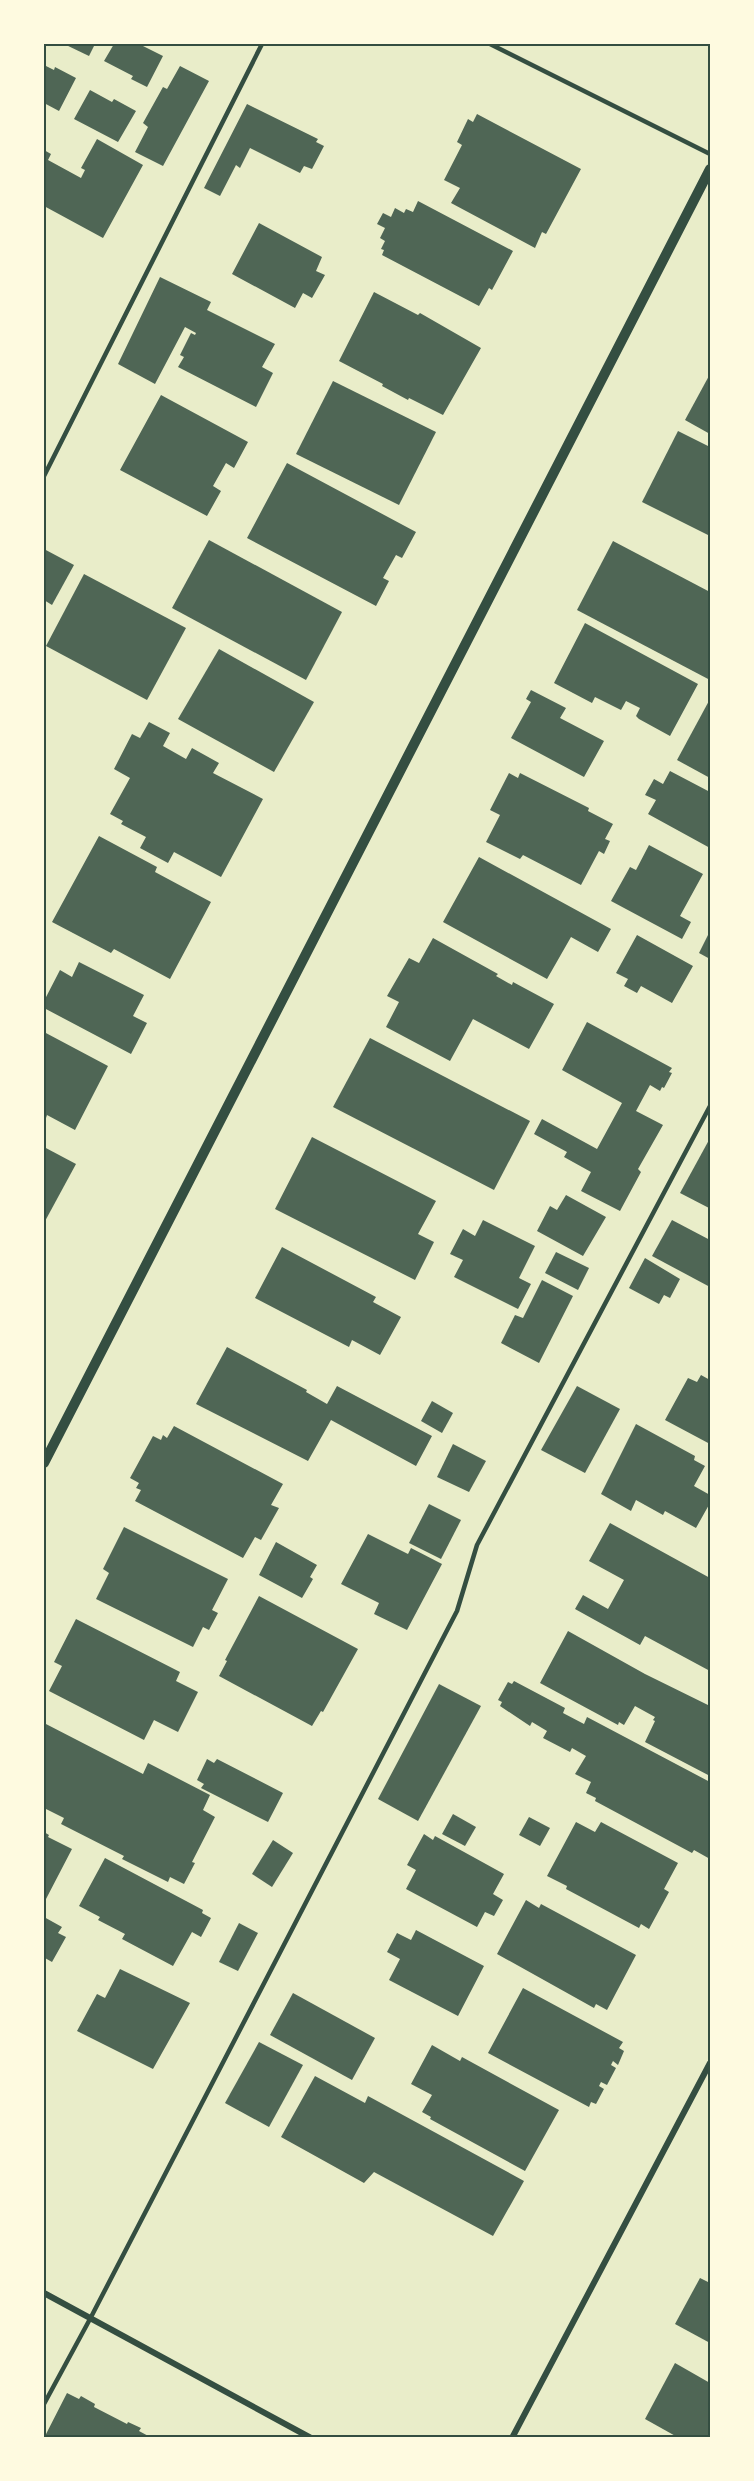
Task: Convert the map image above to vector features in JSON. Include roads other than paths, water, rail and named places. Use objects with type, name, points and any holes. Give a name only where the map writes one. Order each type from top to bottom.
[{"type":"street","points":[[44,1463],[711,169]]},
{"type":"street","points":[[512,2438],[711,2063]]},
{"type":"street","points":[[44,2293],[311,2438]]},
{"type":"lane","points":[[44,476],[262,44]]},
{"type":"lane","points":[[490,44],[711,154]]},
{"type":"lane","points":[[44,2404],[457,1611],[477,1545],[711,1106]]}]
